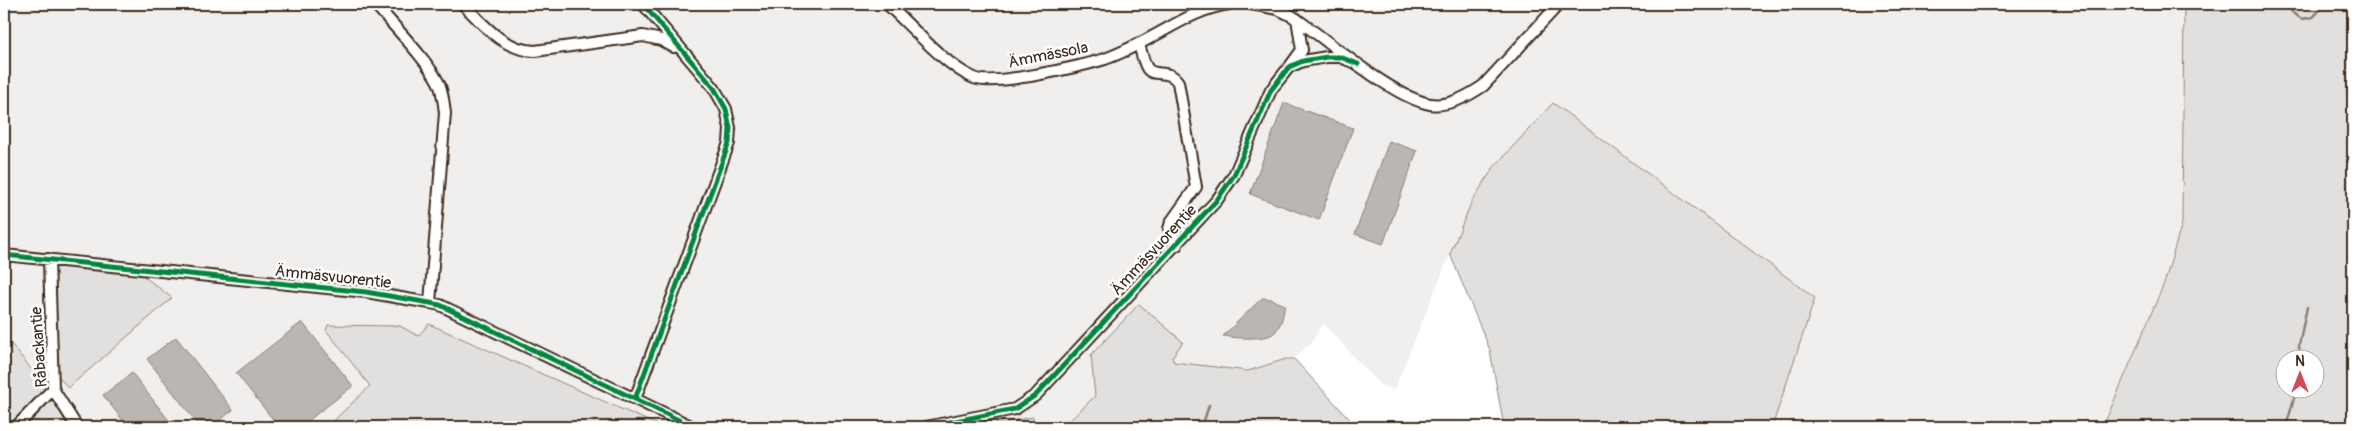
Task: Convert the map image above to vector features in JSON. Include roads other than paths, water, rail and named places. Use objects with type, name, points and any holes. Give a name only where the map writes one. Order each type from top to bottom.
[{"type":"street","points":[[375,4],[426,65],[439,85],[444,102],[445,113],[439,202],[430,303]]},
{"type":"street","points":[[463,4],[495,36],[524,51],[643,36],[661,40],[683,53]]},
{"type":"street","points":[[635,399],[729,143],[730,128],[726,109],[714,88],[643,4]]},
{"type":"street","name":"Ämmässola","points":[[888,4],[961,72],[976,80],[1034,75],[1105,58],[1139,44],[1196,13],[1210,7],[1230,4]]},
{"type":"street","points":[[1251,4],[1278,9],[1297,19],[1358,64],[1408,97],[1431,104],[1450,102],[1468,96],[1483,86],[1559,4]]},
{"type":"street","name":"Ämmäsvuorentie","points":[[926,427],[1015,409],[1036,395],[1177,245],[1217,200],[1234,176],[1271,90],[1299,57],[1302,50],[1297,19]]},
{"type":"street","points":[[1139,44],[1147,69],[1170,75],[1178,82],[1196,188],[1171,222],[1169,229],[1177,245]]},
{"type":"street","points":[[1289,67],[1303,61],[1328,57],[1340,57],[1358,64]]},
{"type":"street","name":"Ämmäsvuorentie","points":[[4,255],[366,292],[440,305],[693,427]]},
{"type":"street","name":"Råbackantie","points":[[49,259],[53,388],[77,427]]},
{"type":"street","points":[[16,427],[53,388]]},
{"type":"waterway","points":[[2285,4],[2294,14],[2302,19],[2313,17],[2326,4]]},
{"type":"waterway","points":[[2299,348],[2307,307]]},
{"type":"waterway","points":[[2286,427],[2294,398]]},
{"type":"waterway","points":[[1202,427],[1209,405]]}]
